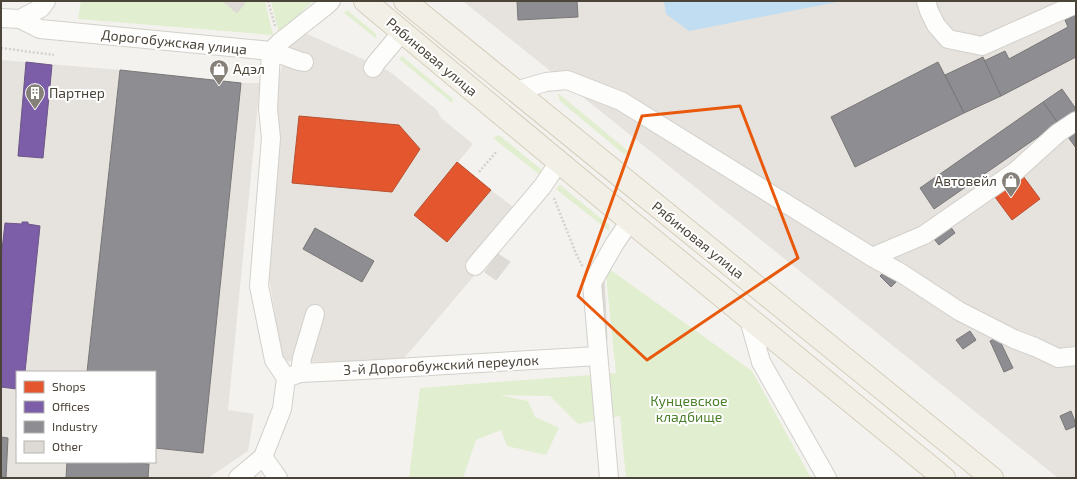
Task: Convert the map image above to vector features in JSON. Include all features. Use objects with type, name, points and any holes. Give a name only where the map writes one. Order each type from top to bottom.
[{"type":"main road","name":"Рябиновая улица","points":[[365,1],[630,221],[748,316],[944,478]]},
{"type":"main road","name":"Рябиновая улица","points":[[405,1],[992,478]]},
{"type":"street","points":[[20,19],[41,8],[46,1]]},
{"type":"street","points":[[293,375],[274,360],[259,286],[271,138],[268,109],[275,47],[331,1]]},
{"type":"street","points":[[926,1],[936,25],[948,39],[982,46],[1076,4]]},
{"type":"street","name":"Дорогобужская улица","points":[[1,18],[20,19],[40,29],[275,47],[299,61],[304,62]]},
{"type":"street","points":[[373,68],[402,32]]},
{"type":"street","points":[[515,91],[546,82],[568,80],[621,101],[872,257],[901,273],[959,311],[1014,339],[1058,358],[1076,356]]},
{"type":"street","points":[[872,257],[924,236],[1016,171],[1058,133],[1076,121]]},
{"type":"street","points":[[475,266],[542,187],[559,162]]},
{"type":"street","points":[[609,478],[592,283],[615,243],[630,221]]},
{"type":"street","points":[[238,478],[263,457],[282,409],[293,375],[302,358],[315,314]]},
{"type":"street","points":[[748,316],[761,362],[827,478]]},
{"type":"street","name":"3-й Дорогобужский переулок","points":[[293,375],[598,356]]},
{"type":"street","points":[[263,457],[278,478]]},
{"type":"path","points":[[268,1],[277,34],[275,47]]},
{"type":"path","points":[[1,48],[54,55]]},
{"type":"path","points":[[479,172],[497,151]]},
{"type":"path","points":[[552,194],[577,256],[592,283]]},
{"type":"highlighted area","points":[[740,106],[798,258],[647,360],[578,296],[642,116]]},
{"type":"shaded area","points":[[463,1],[1076,1],[1076,478],[1058,478]]},
{"type":"shaded area","points":[[303,32],[389,71],[437,110],[441,118],[473,144],[458,162],[525,216],[400,363],[282,361],[267,264],[275,98],[286,46]]},
{"type":"shaded area","points":[[1,60],[120,70],[241,83],[260,83],[228,410],[254,414],[248,451],[208,478],[1,478]]},
{"type":"green space","points":[[81,1],[223,1],[237,13],[246,1],[265,1],[273,35],[78,19]]},
{"type":"green space","points":[[271,1],[313,1],[279,34]]},
{"type":"green space","points":[[347,10],[375,33],[377,39],[344,13]]},
{"type":"green space","points":[[402,56],[453,99],[452,103],[399,59]]},
{"type":"green space","points":[[558,93],[628,151],[625,155],[560,101]]},
{"type":"green space","points":[[499,135],[543,171],[540,175],[493,138]]},
{"type":"green space","points":[[560,185],[609,225],[609,231],[556,189]]},
{"type":"green space","name":"Кунцевское кладбище","points":[[605,266],[752,371],[811,478],[626,478],[620,416],[578,424],[550,396],[500,395],[528,401],[535,417],[559,428],[546,455],[507,446],[501,430],[476,440],[463,478],[409,478],[420,388],[616,373]]},
{"type":"water","points":[[664,1],[842,1],[689,31],[666,14]]},
{"type":"building: Shops","points":[[299,116],[399,125],[420,149],[392,192],[292,183]]},
{"type":"building: Shops","points":[[457,162],[491,190],[447,242],[414,215]]},
{"type":"building: Shops","points":[[1023,176],[1040,199],[1012,220],[995,197]]},
{"type":"building: Offices","name":"Партнер","points":[[26,62],[52,65],[43,158],[18,156]]},
{"type":"building: Offices","points":[[22,222],[28,222],[28,224],[40,226],[25,371],[16,371],[16,389],[1,387],[1,259],[5,223],[22,224]]},
{"type":"building: Industry","points":[[517,1],[577,1],[578,17],[518,20]]},
{"type":"building: Industry","points":[[1076,15],[1076,57],[1001,96],[984,61],[1005,51],[1009,59],[1068,27],[1065,20]]},
{"type":"building: Industry","points":[[983,57],[1001,96],[964,113],[945,75]]},
{"type":"building: Industry","points":[[938,62],[964,113],[855,167],[831,117]]},
{"type":"building: Industry","points":[[120,70],[241,83],[203,453],[156,448],[156,371],[87,371]]},
{"type":"building: Industry","points":[[1062,89],[1076,109],[1076,148],[1043,102]]},
{"type":"building: Industry","points":[[1043,102],[1058,123],[934,209],[920,188]]},
{"type":"building: Industry","points":[[950,226],[955,233],[939,245],[934,239]]},
{"type":"building: Industry","points":[[315,228],[374,261],[362,282],[303,249]]},
{"type":"building: Industry","points":[[886,270],[897,281],[891,287],[880,276]]},
{"type":"building: Industry","points":[[970,331],[976,340],[963,349],[956,340]]},
{"type":"building: Industry","points":[[998,337],[1013,368],[1004,372],[990,341]]},
{"type":"building: Industry","points":[[1071,411],[1076,426],[1066,430],[1060,416]]},
{"type":"building: Industry","points":[[1,437],[8,438],[6,478],[1,478]]},
{"type":"building: Industry","points":[[67,463],[149,464],[148,478],[66,478]]},
{"type":"building: Other","points":[[223,1],[246,1],[237,13]]},
{"type":"building: Other","points":[[498,254],[510,262],[496,280],[485,272]]},
{"type":"building: Other","points":[[596,281],[604,281],[607,339],[599,340]]},
{"type":"place","name":"Адэл","points":[[219,86]]},
{"type":"place","name":"Партнер","points":[[35,110]]},
{"type":"place","name":"Автовейл","points":[[1011,198]]}]
